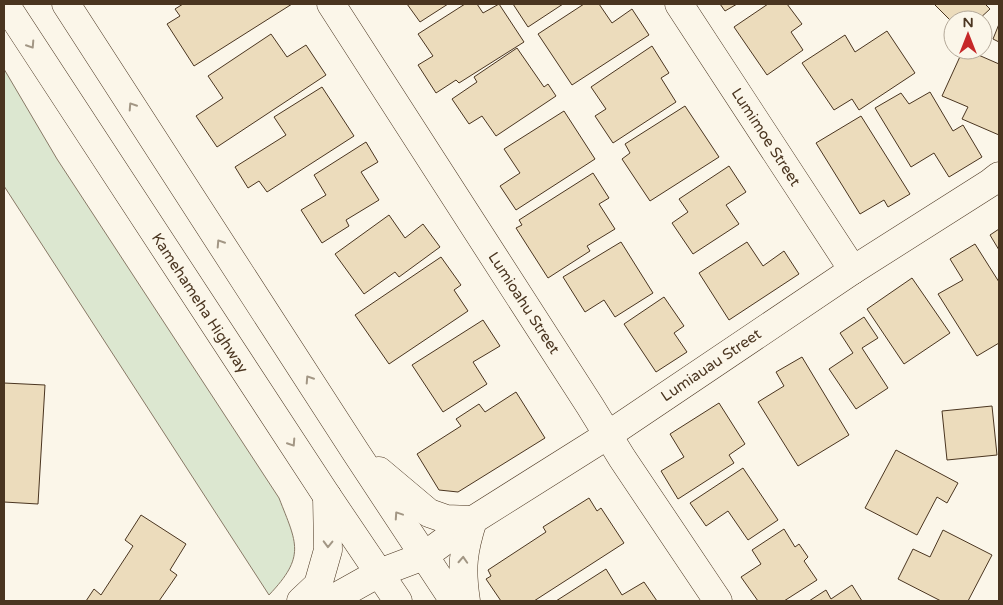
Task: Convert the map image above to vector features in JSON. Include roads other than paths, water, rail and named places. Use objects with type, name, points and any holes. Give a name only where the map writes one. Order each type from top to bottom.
[{"type":"street","name":"Kamehameha Highway","points":[[5,4],[379,573],[394,600]]},
{"type":"street","points":[[66,4],[454,601]]},
{"type":"street","name":"Lumioahu Street","points":[[330,4],[622,458],[718,601]]},
{"type":"street","name":"Lumimoe Street","points":[[679,4],[853,270]]},
{"type":"street","name":"Lumiauau Street","points":[[329,601],[379,573],[424,556],[473,520],[608,435],[853,270],[999,176]]},
{"type":"street","points":[[355,451],[429,513],[446,519],[473,520],[465,545],[463,562],[466,601]]},
{"type":"street","points":[[301,601],[318,585],[328,550],[327,496]]},
{"type":"street","name":"Lumiauau Street","points":[[394,600],[424,556]]}]
